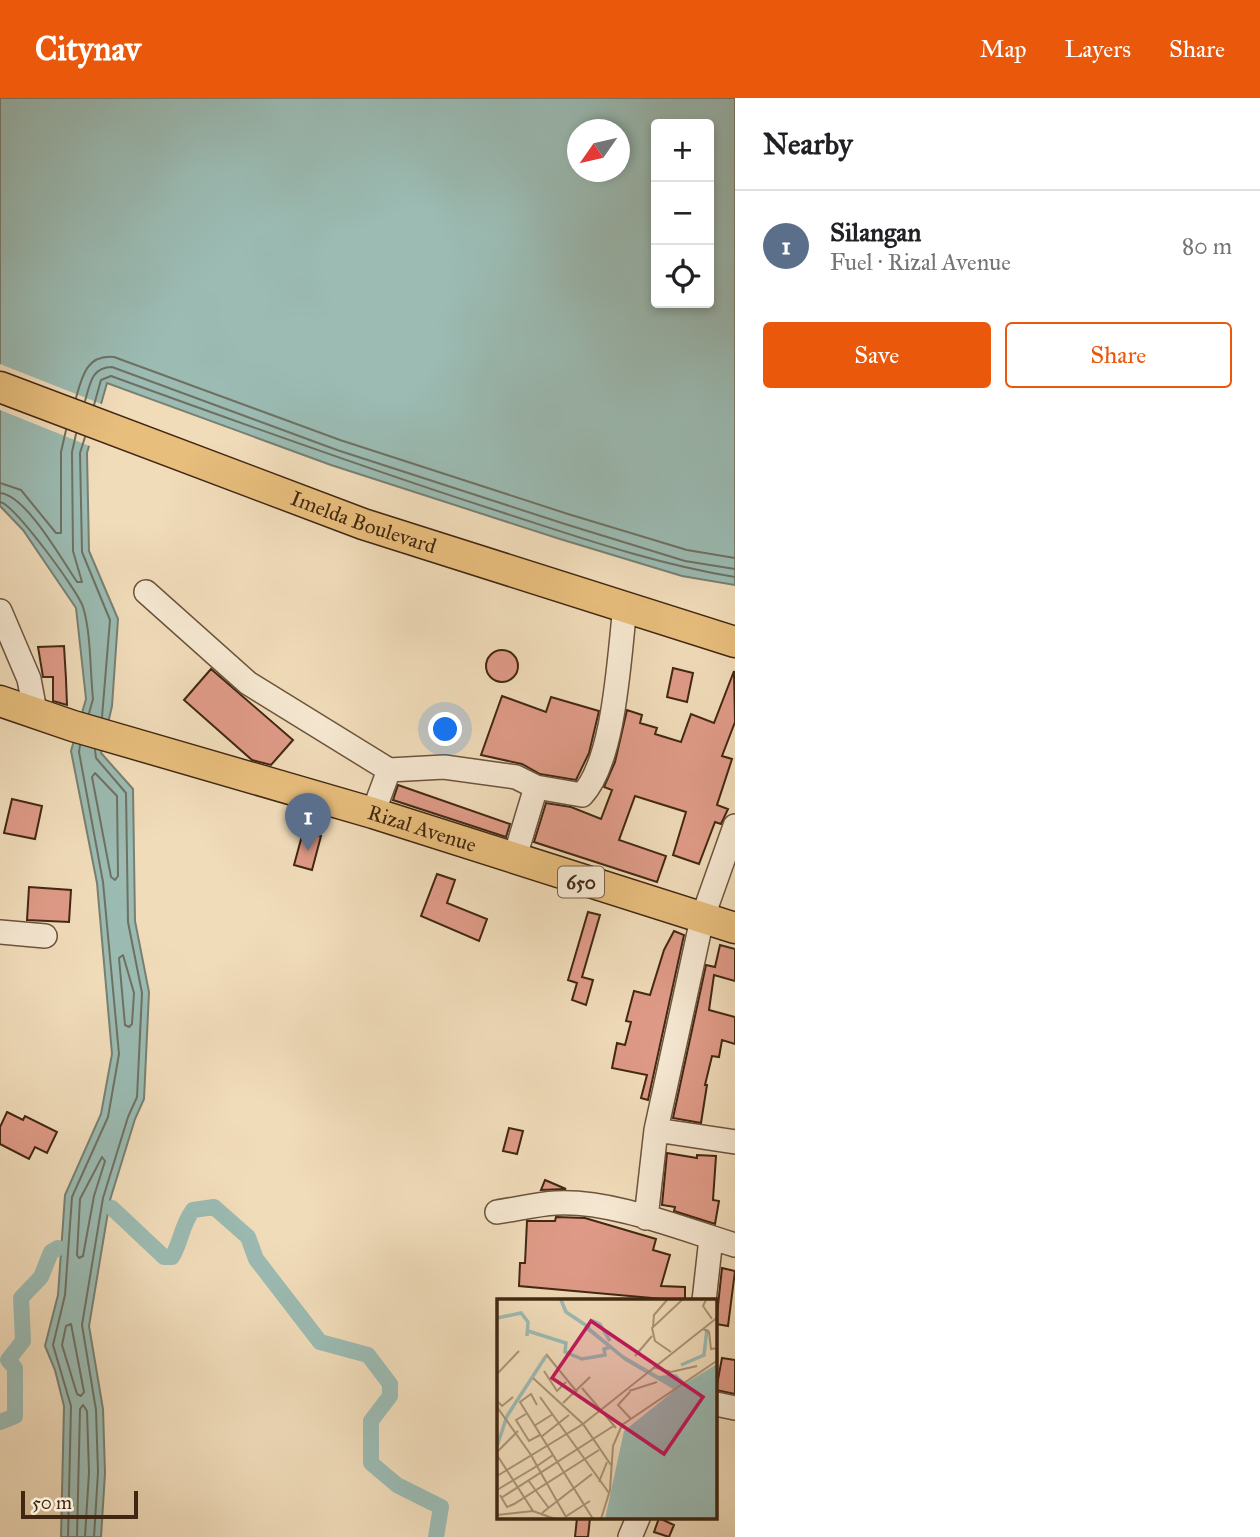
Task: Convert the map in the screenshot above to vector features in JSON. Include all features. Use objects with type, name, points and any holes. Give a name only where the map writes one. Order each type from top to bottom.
[{"type":"main road","name":"Imelda Boulevard","points":[[0,387],[363,524],[735,642]]},
{"type":"main road","name":"650","points":[[0,701],[35,710]]},
{"type":"main road","name":"Rizal Avenue","points":[[35,710],[73,726],[373,813],[514,860],[735,928]]},
{"type":"street","points":[[146,592],[248,683],[389,770],[444,767],[516,777],[536,787],[582,795],[594,781],[615,699],[625,607]]},
{"type":"street","points":[[0,611],[29,678],[35,710]]},
{"type":"street","points":[[373,813],[389,770]]},
{"type":"street","points":[[514,860],[536,787]]},
{"type":"street","points":[[646,1218],[656,1130],[702,919],[735,826]]},
{"type":"street","points":[[0,932],[45,936]]},
{"type":"street","points":[[656,1130],[735,1142]]},
{"type":"street","points":[[497,1212],[555,1203],[577,1203],[646,1218],[735,1245]]},
{"type":"street","points":[[704,1299],[710,1238]]},
{"type":"street","points":[[630,1537],[637,1520]]},
{"type":"water","points":[[0,98],[735,98],[735,585],[682,576],[560,539],[331,465],[107,383],[87,453],[89,551],[118,619],[112,706],[101,753],[133,789],[135,921],[149,992],[144,1099],[135,1119],[110,1200],[89,1326],[103,1409],[105,1473],[101,1537],[61,1537],[64,1406],[55,1370],[45,1346],[58,1295],[65,1195],[101,1114],[112,1054],[97,883],[71,751],[86,699],[76,608],[23,530],[0,506]]},
{"type":"pier","points":[[0,364],[104,405],[92,447],[0,410]]},
{"type":"building","points":[[64,646],[67,705],[53,701],[53,677],[43,677],[38,647]]},
{"type":"building","points":[[502,650],[513,655],[518,666],[513,677],[502,682],[491,677],[486,666],[491,655]]},
{"type":"building","points":[[673,668],[693,673],[687,702],[667,697]]},
{"type":"building","points":[[211,669],[293,740],[271,765],[252,760],[184,700]]},
{"type":"building","points":[[734,671],[735,722],[722,756],[732,759],[717,805],[728,809],[721,824],[715,822],[699,864],[673,855],[686,812],[635,796],[619,840],[666,856],[657,882],[534,842],[546,803],[571,807],[601,819],[612,790],[604,787],[615,762],[627,710],[642,715],[640,723],[657,728],[655,734],[681,742],[691,714],[714,723]]},
{"type":"building","points":[[502,696],[546,712],[551,697],[599,711],[589,753],[576,780],[540,774],[522,764],[481,755]]},
{"type":"building","points":[[398,785],[510,824],[506,837],[393,800]]},
{"type":"building","points":[[12,799],[42,806],[35,839],[4,833]]},
{"type":"building","points":[[303,832],[321,836],[312,870],[294,865]]},
{"type":"building","points":[[437,874],[455,880],[447,903],[487,919],[479,941],[421,916]]},
{"type":"building","points":[[29,887],[71,890],[69,922],[27,920]]},
{"type":"building","points":[[588,912],[600,915],[582,977],[593,980],[586,1005],[572,1000],[577,983],[568,980]]},
{"type":"building","points":[[674,931],[684,935],[648,1100],[641,1098],[647,1075],[612,1068],[617,1043],[625,1045],[631,1022],[626,1021],[634,991],[650,995],[664,950]]},
{"type":"building","points":[[720,945],[735,949],[735,981],[714,975],[709,1010],[735,1017],[735,1044],[722,1040],[719,1057],[712,1056],[705,1085],[701,1123],[673,1118],[706,965],[715,967]]},
{"type":"building","points":[[7,1112],[23,1120],[25,1116],[57,1132],[47,1153],[35,1147],[29,1159],[0,1144],[0,1127]]},
{"type":"building","points":[[509,1128],[523,1131],[517,1154],[503,1151]]},
{"type":"building","points":[[667,1153],[697,1158],[697,1155],[716,1156],[713,1200],[719,1201],[715,1224],[674,1211],[675,1207],[662,1205]]},
{"type":"building","points":[[545,1180],[566,1189],[541,1190]]},
{"type":"building","points":[[556,1217],[585,1218],[656,1239],[653,1250],[670,1255],[661,1286],[685,1287],[685,1299],[519,1286],[520,1263],[525,1263],[527,1221],[555,1221]]},
{"type":"building","points":[[722,1268],[735,1271],[728,1326],[718,1324]]},
{"type":"building","points":[[722,1358],[735,1360],[735,1394],[718,1390]]},
{"type":"building","points":[[577,1520],[590,1520],[588,1537],[575,1537]]},
{"type":"building","points":[[658,1520],[674,1525],[669,1537],[654,1532]]},
{"type":"waterway","points":[[112,1208],[164,1257],[172,1257],[193,1210],[214,1207],[248,1237],[256,1259],[320,1342],[368,1355],[390,1384],[390,1396],[371,1421],[371,1463],[397,1485],[441,1507],[436,1537]]},
{"type":"waterway","points":[[0,1422],[15,1416],[15,1368],[8,1360],[23,1341],[21,1298],[41,1277],[51,1252],[58,1248]]},
{"type":"place","name":"Silangan","points":[[308,851]]}]
